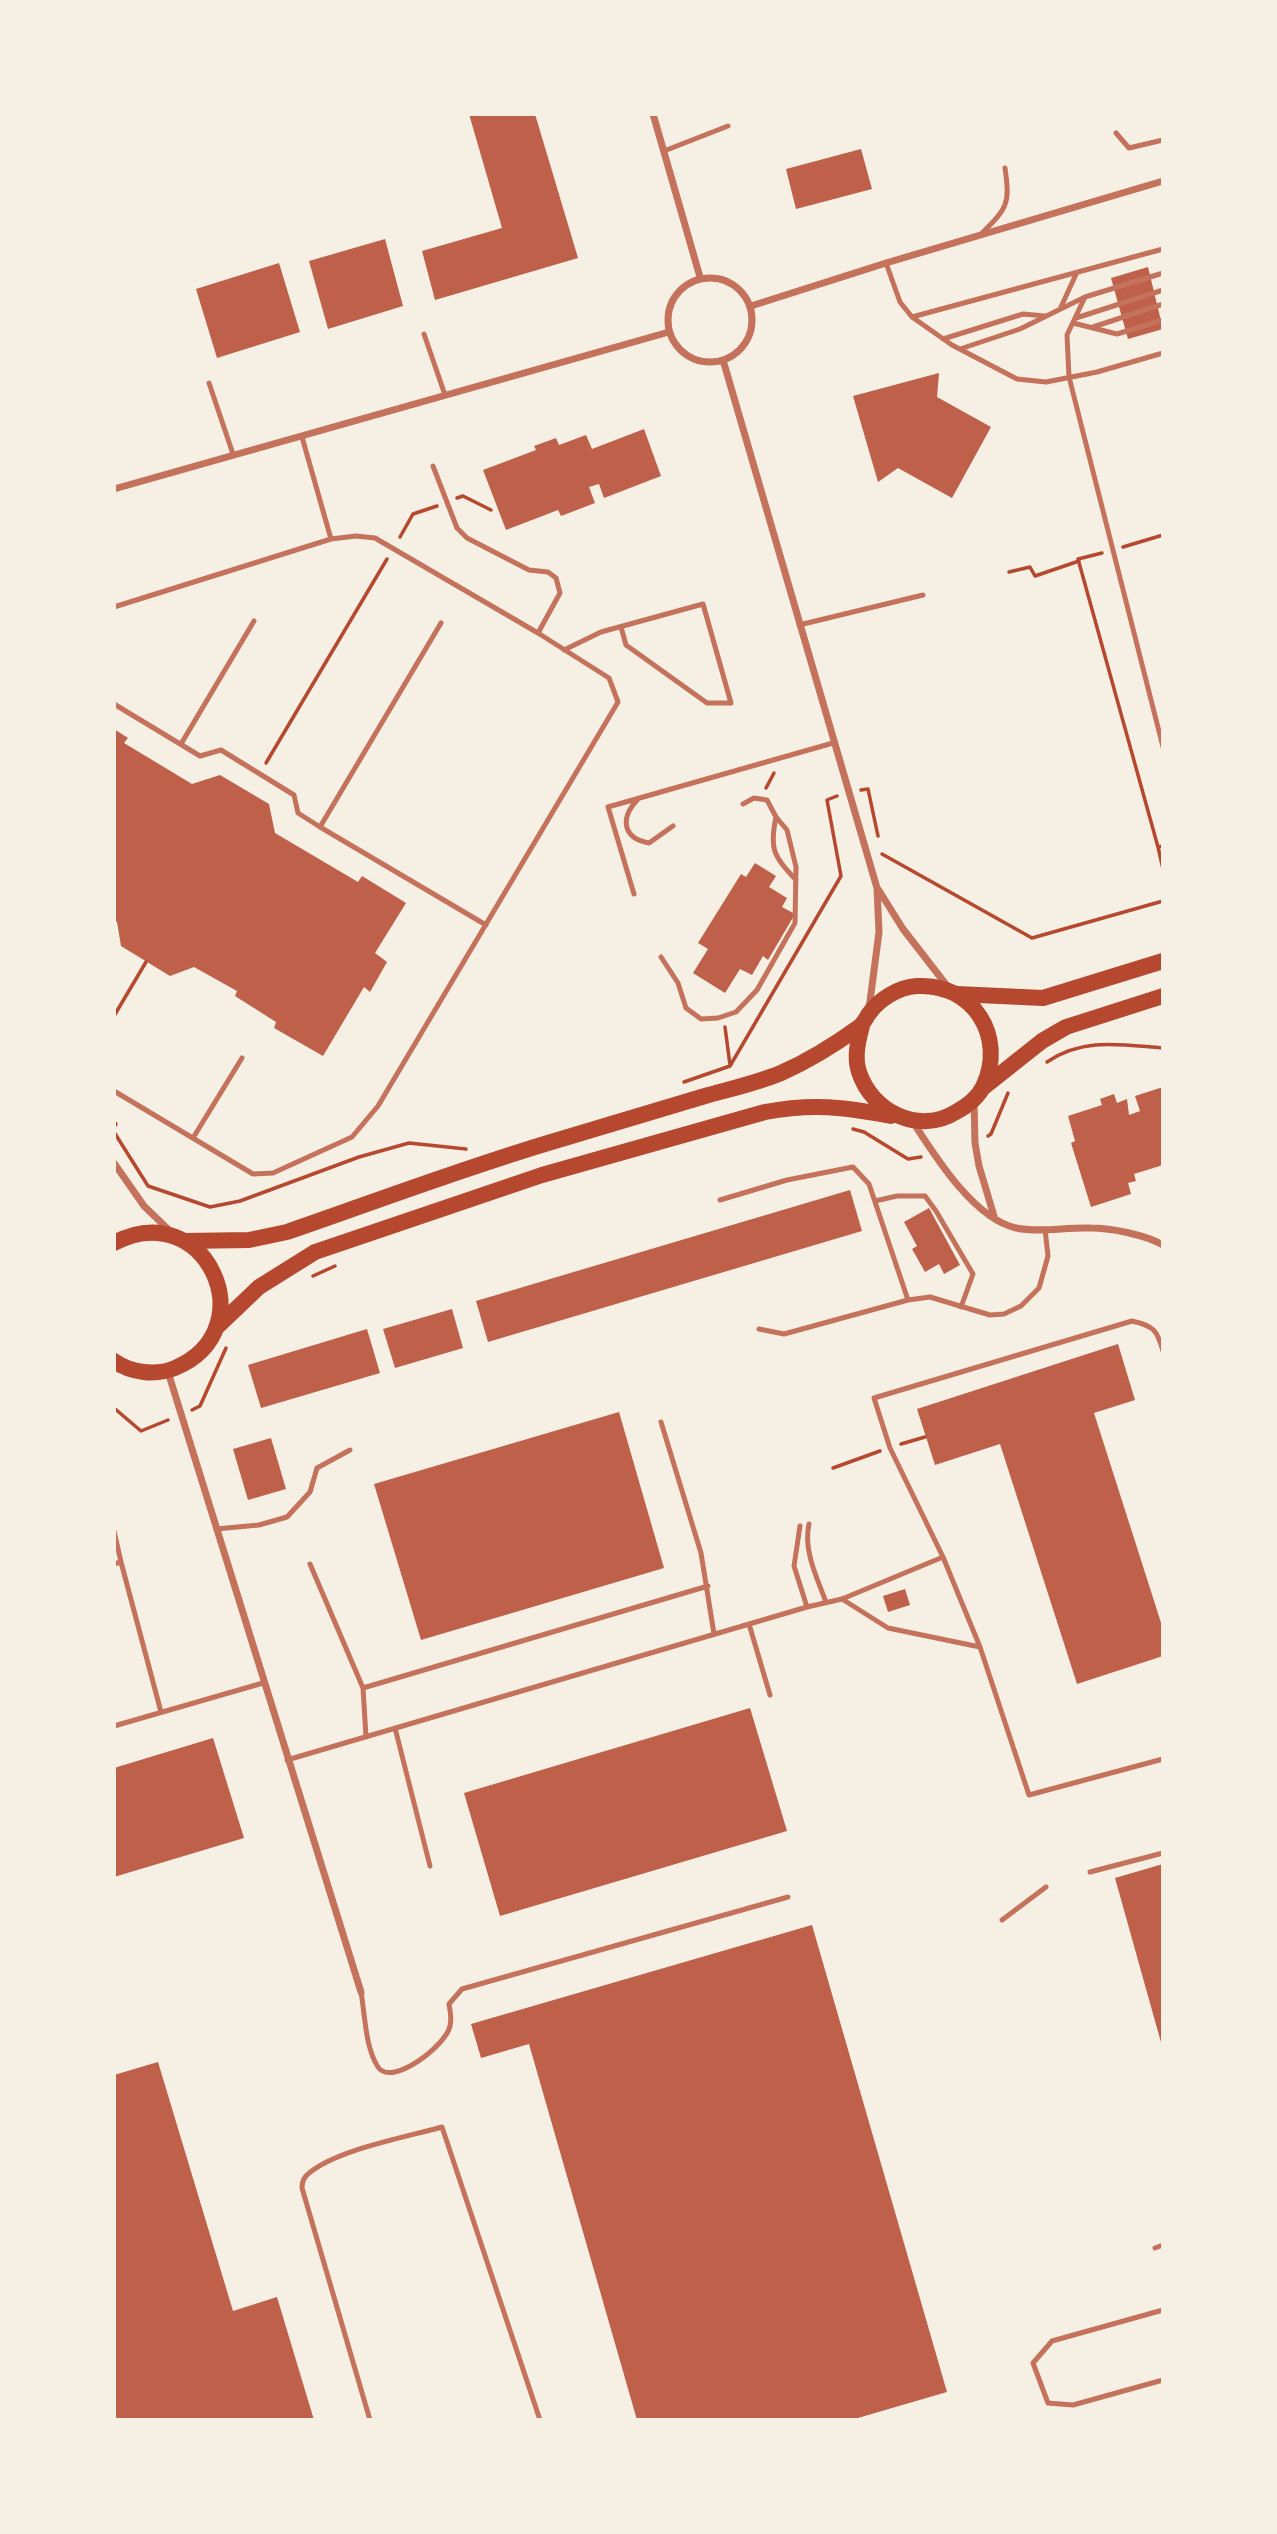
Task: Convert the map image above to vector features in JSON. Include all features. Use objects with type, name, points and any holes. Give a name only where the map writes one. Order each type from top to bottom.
[{"type":"main road","points":[[114,1244],[129,1235],[152,1232],[179,1238],[249,1240],[287,1232],[530,1148],[781,1073],[865,1020],[892,993],[914,986],[937,987],[954,993],[1043,998],[1163,961]]},
{"type":"main road","points":[[954,993],[974,1008],[989,1036],[990,1068],[978,1094]]},
{"type":"main road","points":[[216,1328],[259,1287],[315,1252],[542,1175],[765,1112],[793,1107],[823,1105],[927,1122],[948,1117],[1042,1041],[1066,1027],[1163,996]]},
{"type":"main road","points":[[865,1020],[856,1048],[858,1070],[867,1092],[884,1109],[908,1120]]},
{"type":"main road","points":[[116,1364],[144,1373],[167,1371],[188,1362],[205,1348],[216,1328],[221,1306],[219,1284],[209,1263],[179,1238]]},
{"type":"street","points":[[653,114],[701,277]]},
{"type":"street","points":[[751,306],[1163,181]]},
{"type":"street","points":[[701,277],[729,281],[741,290],[751,306],[752,329],[746,343],[736,354],[723,360],[700,361],[687,355],[676,345],[669,332],[668,314],[672,300],[684,285],[701,277]]},
{"type":"street","points":[[114,489],[669,332]]},
{"type":"street","points":[[723,360],[877,888],[879,932],[865,1020]]},
{"type":"street","points":[[877,888],[903,929],[954,993]]},
{"type":"street","points":[[978,1094],[975,1143],[994,1217]]},
{"type":"street","points":[[908,1120],[977,1206],[1014,1228],[1093,1228],[1153,1239],[1163,1245]]},
{"type":"street","points":[[114,1163],[144,1206],[179,1238]]},
{"type":"street","points":[[167,1371],[361,1992]]},
{"type":"lane","points":[[664,151],[728,126]]},
{"type":"lane","points":[[1116,133],[1129,148],[1163,140]]},
{"type":"lane","points":[[979,235],[1001,215],[1009,195],[1005,167]]},
{"type":"lane","points":[[912,317],[1163,249]]},
{"type":"lane","points":[[886,263],[900,302],[912,317],[943,339],[1017,379],[1046,382],[1097,372],[1163,353]]},
{"type":"lane","points":[[1061,307],[1077,272]]},
{"type":"lane","points":[[960,349],[1020,329],[1085,297],[1163,273]]},
{"type":"lane","points":[[1074,321],[1163,290]]},
{"type":"lane","points":[[1085,297],[1067,335],[1069,377],[1163,747]]},
{"type":"lane","points":[[1091,328],[1163,304]]},
{"type":"lane","points":[[943,339],[1023,314],[1045,316]]},
{"type":"lane","points":[[1074,321],[1117,334],[1163,320]]},
{"type":"lane","points":[[424,334],[445,395]]},
{"type":"lane","points":[[209,383],[233,454]]},
{"type":"lane","points":[[302,437],[331,539]]},
{"type":"lane","points":[[433,466],[457,528],[467,538],[529,570],[548,572],[556,578],[560,593],[538,633]]},
{"type":"lane","points":[[114,607],[331,539],[356,536],[375,538],[538,633],[609,678],[618,702],[378,1106],[352,1137],[273,1173],[253,1174],[114,1091]]},
{"type":"lane","points":[[799,625],[923,595]]},
{"type":"lane","points":[[564,650],[601,632],[703,604],[731,702],[707,703],[626,645],[621,627]]},
{"type":"lane","points":[[181,744],[254,621]]},
{"type":"lane","points":[[320,827],[441,623]]},
{"type":"lane","points":[[114,704],[200,756],[221,750],[293,795],[298,813],[486,925]]},
{"type":"lane","points":[[634,894],[608,807],[833,743]]},
{"type":"lane","points":[[641,797],[631,807],[626,822],[628,833],[636,841],[649,843],[673,826]]},
{"type":"lane","points":[[661,957],[678,983],[686,1008],[701,1019],[724,1016],[737,1012],[757,990],[795,923],[796,867],[787,830],[767,800],[754,798],[743,804]]},
{"type":"lane","points":[[776,817],[772,839],[778,860],[796,880]]},
{"type":"lane","points":[[193,1138],[242,1058]]},
{"type":"lane","points":[[720,1200],[788,1180],[853,1167],[869,1184],[908,1300]]},
{"type":"lane","points":[[875,1202],[897,1196],[925,1196],[973,1274],[961,1307]]},
{"type":"lane","points":[[759,1329],[784,1334],[908,1300],[930,1297],[990,1315],[1004,1314],[1021,1306],[1039,1288],[1048,1256],[1045,1229]]},
{"type":"lane","points":[[1163,1351],[1158,1334],[1147,1324],[1132,1321],[874,1398],[890,1448],[943,1557],[980,1647],[1029,1795],[1163,1759]]},
{"type":"lane","points":[[661,1422],[701,1553],[714,1634]]},
{"type":"lane","points":[[216,1530],[259,1525],[287,1517],[310,1492],[317,1468],[349,1450]]},
{"type":"lane","points":[[809,1524],[806,1537],[826,1602]]},
{"type":"lane","points":[[800,1526],[794,1566],[807,1606]]},
{"type":"lane","points":[[114,1531],[161,1712]]},
{"type":"lane","points":[[287,1760],[807,1606],[842,1599],[943,1557]]},
{"type":"lane","points":[[114,1564],[121,1562]]},
{"type":"lane","points":[[310,1564],[363,1688],[366,1737]]},
{"type":"lane","points":[[363,1688],[708,1586]]},
{"type":"lane","points":[[842,1599],[888,1628],[980,1647]]},
{"type":"lane","points":[[749,1624],[770,1695]]},
{"type":"lane","points":[[114,1726],[263,1683]]},
{"type":"lane","points":[[396,1728],[430,1866]]},
{"type":"lane","points":[[1090,1872],[1163,1853]]},
{"type":"lane","points":[[1002,1920],[1046,1887]]},
{"type":"lane","points":[[361,1992],[370,2048],[378,2068],[386,2073],[397,2072],[438,2046],[450,2027],[449,2004],[462,1989],[788,1897]]},
{"type":"lane","points":[[370,2420],[302,2188],[303,2181],[310,2172],[346,2154],[442,2127],[540,2420]]},
{"type":"lane","points":[[1155,2248],[1163,2245]]},
{"type":"lane","points":[[1163,2310],[1052,2341],[1033,2363],[1048,2403],[1073,2405],[1163,2380]]},
{"type":"path","points":[[259,774],[413,514],[463,496],[491,510]]},
{"type":"path","points":[[1009,572],[1030,567],[1035,576],[1079,561],[1078,559],[1163,535]]},
{"type":"path","points":[[1079,561],[1161,846],[1163,869]]},
{"type":"path","points":[[754,798],[755,789],[766,788],[775,773],[775,759]]},
{"type":"path","points":[[683,1082],[730,1066],[841,876],[827,800],[848,791],[868,789],[882,856],[1032,939],[1163,901]]},
{"type":"path","points":[[114,1016],[146,961]]},
{"type":"path","points":[[724,1016],[732,1088]]},
{"type":"path","points":[[1047,1062],[1058,1055],[1095,1044],[1163,1048]]},
{"type":"path","points":[[975,1143],[990,1134],[1006,1095],[1016,1086]]},
{"type":"path","points":[[114,1127],[148,1186],[210,1207],[240,1201],[359,1157],[409,1143],[466,1149]]},
{"type":"path","points":[[846,1128],[864,1132],[908,1159],[934,1154]]},
{"type":"path","points":[[309,1278],[343,1263]]},
{"type":"path","points":[[114,1408],[141,1431],[200,1406],[229,1341]]},
{"type":"building","points":[[469,114],[535,114],[578,258],[435,300],[422,251],[502,228]]},
{"type":"building","points":[[861,149],[872,189],[796,209],[786,169]]},
{"type":"building","points":[[385,239],[403,306],[328,329],[309,261]]},
{"type":"building","points":[[279,263],[300,332],[217,358],[196,289]]},
{"type":"building","points":[[1148,267],[1163,329],[1128,339],[1111,278]]},
{"type":"building","points":[[939,373],[937,397],[991,427],[952,498],[898,468],[878,482],[853,396]]},
{"type":"building","points":[[644,429],[661,476],[604,498],[599,484],[589,487],[595,503],[561,516],[558,510],[506,530],[483,470],[536,450],[534,446],[556,438],[559,445],[586,435],[592,449]]},
{"type":"building","points":[[114,729],[128,738],[124,743],[192,784],[220,775],[269,804],[275,833],[358,882],[362,876],[406,903],[375,953],[387,962],[370,992],[364,987],[323,1056],[274,1028],[276,1022],[235,996],[237,991],[194,967],[170,976],[121,946],[117,922],[114,919]]},
{"type":"building","points":[[755,863],[776,876],[769,887],[787,898],[782,907],[795,914],[768,960],[763,956],[752,975],[740,969],[725,993],[693,973],[708,949],[698,943],[741,874],[746,877]]},
{"type":"building","points":[[1163,1087],[1163,1165],[1134,1174],[1136,1181],[1128,1183],[1131,1194],[1091,1207],[1071,1143],[1075,1141],[1068,1116],[1102,1105],[1100,1099],[1114,1094],[1117,1103],[1127,1099],[1129,1115],[1140,1111],[1135,1096]]},
{"type":"building","points":[[850,1190],[862,1231],[488,1342],[476,1301]]},
{"type":"building","points":[[929,1208],[960,1265],[944,1274],[939,1264],[925,1272],[912,1249],[917,1246],[904,1222]]},
{"type":"building","points":[[452,1309],[463,1348],[395,1368],[383,1329]]},
{"type":"building","points":[[367,1329],[380,1373],[261,1408],[248,1365]]},
{"type":"building","points":[[1118,1344],[1135,1400],[1094,1413],[1163,1629],[1163,1656],[1077,1684],[1000,1444],[935,1465],[917,1409]]},
{"type":"building","points":[[619,1412],[664,1568],[421,1640],[374,1484]]},
{"type":"building","points":[[271,1438],[286,1489],[248,1500],[233,1449]]},
{"type":"building","points":[[905,1589],[910,1605],[888,1612],[883,1596]]},
{"type":"building","points":[[750,1708],[787,1831],[500,1916],[464,1793]]},
{"type":"building","points":[[213,1738],[244,1838],[114,1877],[114,1768]]},
{"type":"building","points":[[1163,1864],[1163,2046],[1162,2046],[1115,1878]]},
{"type":"building","points":[[812,1925],[947,2392],[851,2420],[637,2420],[529,2044],[481,2058],[471,2024]]},
{"type":"building","points":[[158,2062],[233,2311],[277,2297],[314,2420],[114,2420],[114,2075]]}]
